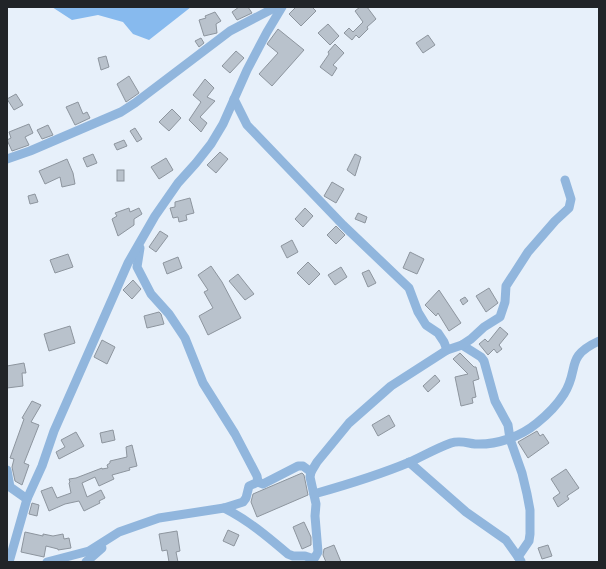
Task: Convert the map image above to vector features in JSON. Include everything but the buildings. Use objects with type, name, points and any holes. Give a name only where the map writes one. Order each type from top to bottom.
[{"type":"street","points":[[7,160],[121,112],[230,31],[276,7]]},
{"type":"street","points":[[9,562],[26,499],[42,466],[54,431],[128,263],[155,216],[178,183],[211,144],[223,124],[257,51],[282,7]]},
{"type":"street","points":[[234,98],[246,125],[343,225],[409,288],[418,312],[426,325],[438,333],[447,350]]},
{"type":"street","points":[[224,508],[236,514],[260,531],[288,554],[293,556],[305,556],[314,559],[318,552],[314,494],[310,482],[311,472],[317,462],[356,417],[399,380],[447,350],[462,345],[484,327],[500,317],[505,302],[506,286],[528,252],[555,220],[569,208],[571,199],[565,180]]},
{"type":"street","points":[[141,241],[137,267],[151,294],[169,314],[185,338],[203,383],[235,434],[257,476],[258,482]]},
{"type":"street","points":[[314,494],[360,480],[409,462],[454,442],[475,444],[493,443],[510,439],[537,423],[553,408],[564,394],[577,357],[583,350],[599,341]]},
{"type":"street","points":[[409,462],[466,512],[506,540],[520,560],[529,541],[530,534],[530,510],[522,473],[510,439],[506,420],[495,401],[484,361],[481,357],[462,345]]},
{"type":"street","points":[[47,562],[89,551],[119,532],[160,518],[224,508],[242,502],[246,498],[249,486],[258,482],[263,484],[300,466],[303,466],[311,472]]},
{"type":"street","points":[[7,470],[10,487],[26,499]]},
{"type":"street","points":[[86,562],[119,532]]},
{"type":"shaded area","points":[[52,7],[191,7],[149,40],[133,34],[123,22],[98,15],[72,20]]}]
